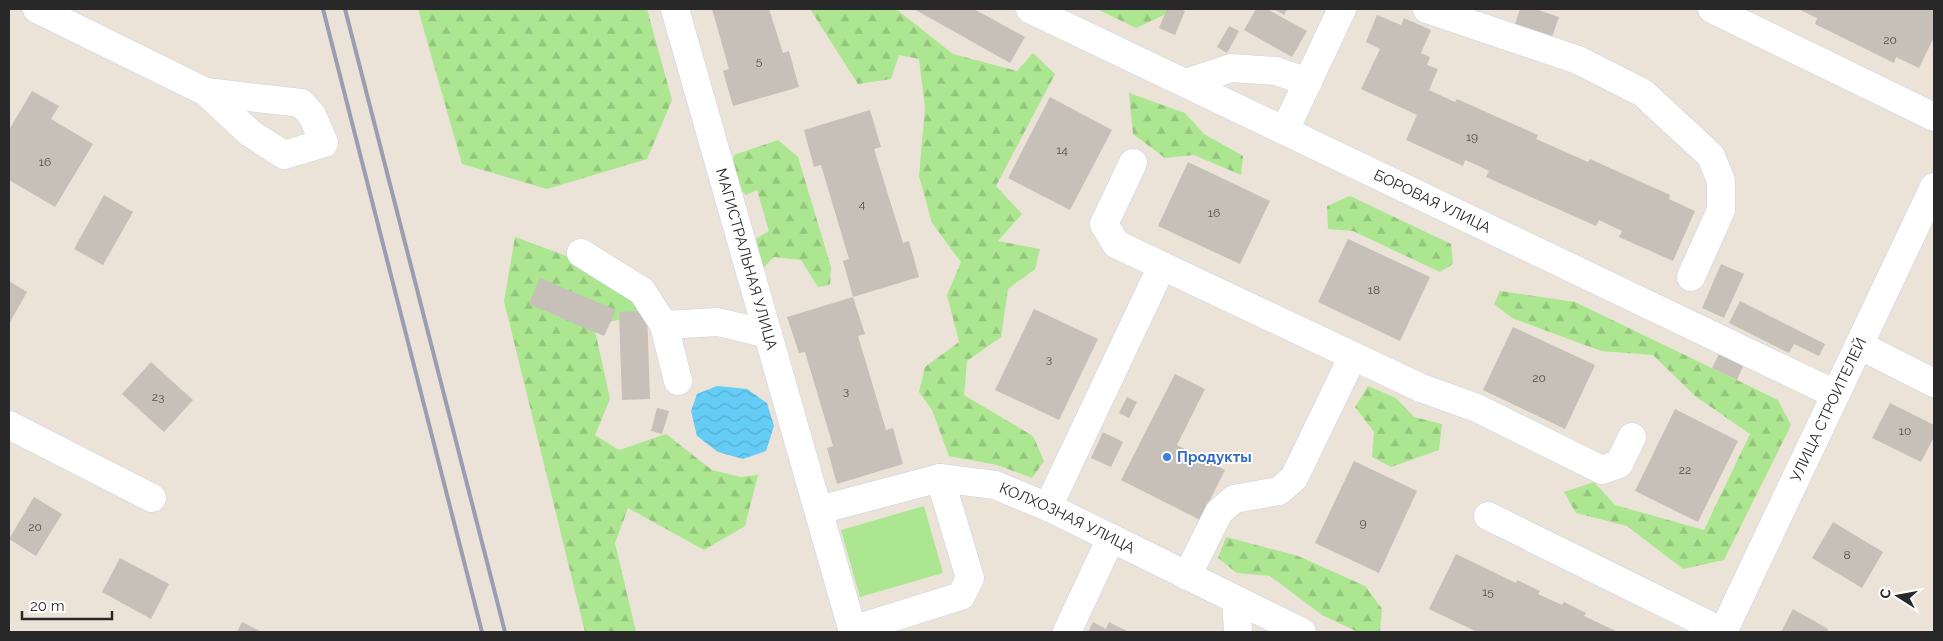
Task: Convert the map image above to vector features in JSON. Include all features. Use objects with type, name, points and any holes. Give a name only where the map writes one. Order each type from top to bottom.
[{"type":"street","points":[[37,9],[206,92]]},
{"type":"street","name":"МАГИСТРАЛЬНАЯ УЛИЦА","points":[[675,9],[852,631]]},
{"type":"street","points":[[1285,130],[1342,9]]},
{"type":"street","points":[[1427,9],[1578,60],[1643,93],[1711,156],[1721,181],[1721,210],[1691,277]]},
{"type":"street","points":[[1712,9],[1934,118]]},
{"type":"street","name":"БОРОВАЯ УЛИЦА","points":[[1047,12],[1186,83],[1835,394]]},
{"type":"street","points":[[1186,83],[1231,68],[1276,71],[1308,82]]},
{"type":"street","points":[[1133,163],[1104,224],[1116,244],[1421,388],[1478,408],[1602,470],[1618,464],[1632,437]]},
{"type":"street","name":"УЛИЦА СТРОИТЕЛЕЙ","points":[[1723,632],[1934,187]]},
{"type":"street","points":[[582,252],[642,291],[664,325],[678,381]]},
{"type":"street","points":[[1048,507],[1162,266]]},
{"type":"street","points":[[664,325],[718,322],[768,334]]},
{"type":"street","points":[[1859,345],[1934,383]]},
{"type":"street","points":[[1187,576],[1219,512],[1234,499],[1279,491],[1294,478],[1352,356]]},
{"type":"street","points":[[9,425],[152,498]]},
{"type":"street","points":[[852,631],[961,596],[970,578],[940,478]]},
{"type":"street","name":"КОЛХОЗНАЯ УЛИЦА","points":[[819,510],[940,478],[995,485],[1048,507],[1302,632]]},
{"type":"street","points":[[1488,516],[1723,632]]},
{"type":"street","points":[[1067,632],[1111,538]]},
{"type":"street","points":[[1236,600],[1238,632]]},
{"type":"green space","points":[[418,9],[647,9],[672,100],[647,159],[547,189],[462,164]]},
{"type":"green space","points":[[810,9],[896,9],[953,54],[1017,71],[1033,53],[1055,74],[996,186],[1022,214],[998,241],[1040,249],[1035,269],[1008,289],[1001,337],[967,361],[964,395],[1033,436],[1044,461],[1032,478],[997,465],[949,456],[932,410],[919,392],[925,367],[959,342],[947,295],[961,262],[932,223],[919,176],[925,108],[919,59],[899,55],[891,79],[858,84]]},
{"type":"green space","points":[[1097,9],[1177,9],[1136,28]]},
{"type":"green space","points":[[1129,93],[1185,113],[1204,134],[1243,156],[1241,175],[1194,155],[1165,158],[1133,134]]},
{"type":"green space","points":[[778,140],[798,157],[831,267],[830,285],[818,287],[801,260],[774,257],[760,271],[750,242],[769,231],[757,190],[746,195],[730,178],[734,155]]},
{"type":"green space","points":[[1350,196],[1451,244],[1453,264],[1440,272],[1353,231],[1328,229],[1327,206]]},
{"type":"green space","points":[[515,237],[580,261],[638,297],[637,315],[594,326],[610,399],[595,435],[619,450],[666,434],[712,470],[741,477],[758,475],[745,526],[704,550],[628,508],[615,543],[636,632],[585,632],[504,301]]},
{"type":"green space","points":[[1500,291],[1575,302],[1778,400],[1791,425],[1724,560],[1683,569],[1627,526],[1576,513],[1564,492],[1594,482],[1615,505],[1704,530],[1750,434],[1695,396],[1653,355],[1601,351],[1512,318],[1494,304]]},
{"type":"green space","points":[[1368,386],[1396,398],[1414,417],[1442,424],[1439,450],[1391,467],[1372,457],[1374,432],[1355,407]]},
{"type":"green space","points":[[924,506],[943,573],[860,597],[841,530]]},
{"type":"green space","points":[[1226,537],[1298,556],[1365,586],[1382,609],[1380,632],[1358,632],[1322,615],[1270,576],[1237,573],[1218,558]]},
{"type":"water","points":[[717,386],[747,389],[767,403],[774,426],[766,451],[743,459],[718,452],[697,436],[691,411],[697,394]]},
{"type":"building","points":[[712,9],[769,9],[783,53],[789,51],[799,87],[733,106],[723,71],[729,69]]},
{"type":"building","points":[[914,9],[974,9],[1025,37],[1010,63]]},
{"type":"building","points":[[1167,9],[1185,11],[1175,35],[1159,28]]},
{"type":"building","points":[[1256,9],[1267,9],[1307,31],[1292,57],[1244,30]]},
{"type":"building","points":[[1274,9],[1287,9],[1284,15]]},
{"type":"building","points":[[1520,9],[1535,9],[1559,17],[1551,40],[1514,27]]},
{"type":"building","points":[[1798,9],[1934,9],[1934,37],[1919,68],[1896,57],[1894,63],[1815,24],[1817,18]]},
{"type":"building","points":[[1377,15],[1401,25],[1404,18],[1431,30],[1421,53],[1430,57],[1427,65],[1438,69],[1429,90],[1455,102],[1457,99],[1538,135],[1536,139],[1588,162],[1590,159],[1670,195],[1669,199],[1695,211],[1673,261],[1619,237],[1622,231],[1599,220],[1596,226],[1486,177],[1489,171],[1477,165],[1465,160],[1463,166],[1406,140],[1417,115],[1361,89],[1380,49],[1366,42]]},
{"type":"building","points":[[1229,26],[1239,31],[1227,53],[1217,47]]},
{"type":"building","points":[[32,91],[59,106],[51,119],[93,144],[55,207],[9,180],[9,130]]},
{"type":"building","points":[[1050,97],[1112,130],[1070,210],[1008,178]]},
{"type":"building","points":[[870,110],[881,147],[874,149],[903,243],[909,241],[919,277],[853,297],[843,261],[849,259],[821,165],[814,167],[804,130]]},
{"type":"building","points":[[1188,162],[1270,201],[1240,264],[1158,226]]},
{"type":"building","points":[[104,195],[133,212],[103,265],[74,249]]},
{"type":"building","points":[[1348,239],[1430,277],[1400,341],[1318,302]]},
{"type":"building","points":[[1721,264],[1744,274],[1724,318],[1702,308]]},
{"type":"building","points":[[540,278],[616,310],[604,336],[529,304]]},
{"type":"building","points":[[9,281],[27,292],[10,322],[9,321]]},
{"type":"building","points":[[853,297],[865,334],[858,336],[886,430],[893,428],[903,464],[837,484],[827,448],[833,446],[805,352],[799,353],[787,317]]},
{"type":"building","points":[[1740,301],[1825,344],[1819,356],[1794,344],[1789,353],[1729,323]]},
{"type":"building","points":[[1034,309],[1098,339],[1059,420],[995,390]]},
{"type":"building","points":[[647,311],[650,399],[622,400],[619,312]]},
{"type":"building","points":[[1513,327],[1595,365],[1565,429],[1483,390]]},
{"type":"building","points":[[1719,354],[1743,366],[1737,380],[1712,368]]},
{"type":"building","points":[[151,362],[193,400],[164,432],[122,394]]},
{"type":"building","name":"Продукты","points":[[1175,374],[1205,389],[1177,445],[1225,470],[1200,520],[1121,480]]},
{"type":"building","points":[[1127,397],[1137,402],[1129,418],[1119,413]]},
{"type":"building","points":[[1890,403],[1934,425],[1934,437],[1921,462],[1872,438]]},
{"type":"building","points":[[657,408],[669,411],[662,434],[651,431]]},
{"type":"building","points":[[1675,409],[1738,441],[1698,522],[1635,491]]},
{"type":"building","points":[[1103,432],[1123,442],[1111,467],[1091,458]]},
{"type":"building","points":[[1354,461],[1417,491],[1379,573],[1315,543]]},
{"type":"building","points":[[34,497],[62,514],[36,556],[9,539]]},
{"type":"building","points":[[1833,522],[1883,552],[1862,588],[1812,558]]},
{"type":"building","points":[[1456,554],[1516,583],[1517,580],[1540,591],[1538,594],[1562,605],[1564,602],[1586,613],[1584,616],[1618,632],[1477,632],[1429,609]]},
{"type":"building","points":[[120,558],[169,584],[151,619],[102,592]]},
{"type":"building","points":[[1793,609],[1828,629],[1827,632],[1781,632]]},
{"type":"building","points":[[242,622],[262,632],[237,632]]},
{"type":"building","points":[[1093,622],[1106,629],[1109,622],[1129,632],[1088,632]]},
{"type":"railway","points":[[323,9],[482,632]]},
{"type":"railway","points":[[345,9],[505,632]]},
{"type":"place","name":"Продукты","points":[[1167,457]]}]
